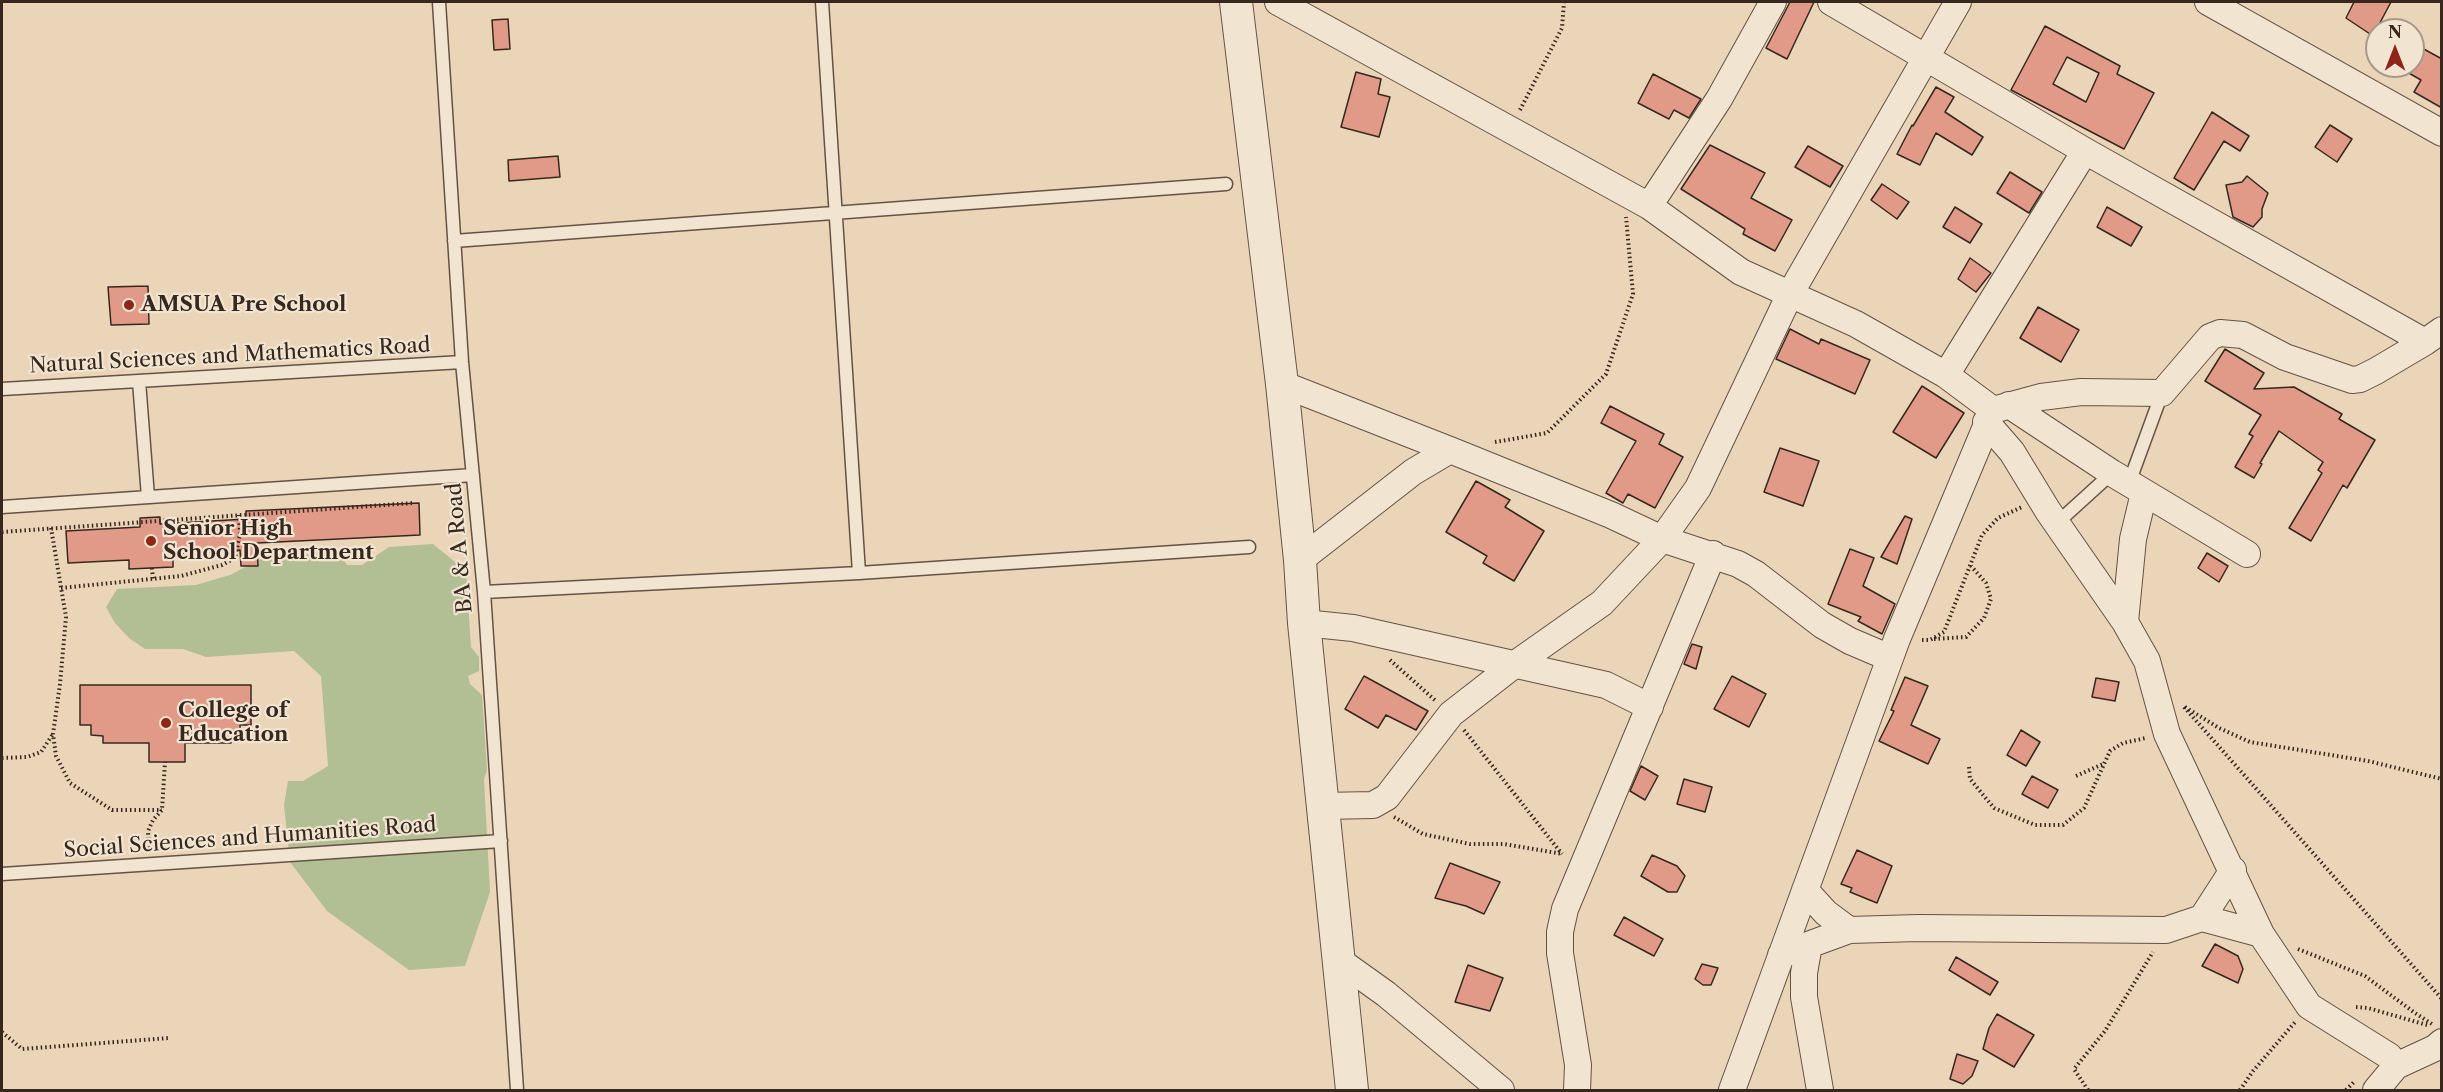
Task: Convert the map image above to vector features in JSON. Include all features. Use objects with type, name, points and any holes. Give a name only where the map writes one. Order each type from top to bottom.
[{"type":"street","points":[[1236,2],[1282,384],[1337,959],[1352,1090]]},
{"type":"street","points":[[1278,2],[1649,206],[1741,272],[1856,324],[1946,375],[1996,412],[2128,483],[2247,554]]},
{"type":"street","points":[[1649,206],[1719,99],[1773,2]]},
{"type":"street","points":[[1831,2],[2085,151],[2433,336]]},
{"type":"street","points":[[1322,806],[1372,805],[1387,797],[1451,714],[1514,665],[1602,603],[1662,539],[1698,488],[1790,294],[1958,2]]},
{"type":"street","points":[[2208,2],[2442,133]]},
{"type":"street","points":[[1946,375],[2085,151]]},
{"type":"street","points":[[1996,412],[2081,392],[2162,393],[2210,337],[2220,333],[2243,335],[2285,357],[2352,380],[2361,379],[2433,336]]},
{"type":"street","points":[[1282,384],[1450,450],[1662,539],[1713,554],[1756,574],[1822,625],[1850,641],[1893,648]]},
{"type":"street","points":[[1996,412],[2012,452],[2041,499],[2125,622],[2147,660],[2168,734],[2261,934],[2309,1006],[2389,1056],[2396,1066]]},
{"type":"street","points":[[1732,1090],[1893,648],[1996,412]]},
{"type":"street","points":[[1300,560],[1413,472],[1450,450]]},
{"type":"street","points":[[2125,622],[2133,539],[2128,483]]},
{"type":"street","points":[[1577,1090],[1578,1065],[1560,953],[1560,932],[1565,909],[1713,554]]},
{"type":"street","points":[[1304,623],[1353,628],[1605,685],[1650,707]]},
{"type":"street","points":[[2202,918],[2233,870]]},
{"type":"street","points":[[1805,890],[1826,913],[1849,930]]},
{"type":"street","points":[[1781,955],[1849,930],[1918,928],[2166,930],[2202,918],[2261,934]]},
{"type":"street","points":[[1809,945],[1804,974],[1804,997],[1820,1090]]},
{"type":"street","points":[[1337,959],[1386,994],[1501,1090]]},
{"type":"street","points":[[2376,1090],[2396,1066],[2435,1048],[2436,1034]]},
{"type":"lane","name":"BA & A Road","points":[[439,2],[462,362],[484,592],[517,1090]]},
{"type":"lane","points":[[822,2],[860,573]]},
{"type":"lane","points":[[454,242],[1226,184]]},
{"type":"lane","name":"Natural Sciences and Mathematics Road","points":[[2,389],[462,362]]},
{"type":"lane","points":[[139,381],[148,497]]},
{"type":"lane","points":[[2058,523],[2128,483],[2162,393]]},
{"type":"lane","points":[[2,507],[473,475]]},
{"type":"lane","points":[[484,592],[860,573],[1249,547]]},
{"type":"lane","name":"Social Sciences and Humanities Road","points":[[2,874],[501,841]]},
{"type":"path","points":[[1510,130],[1562,28],[1564,2]]},
{"type":"path","points":[[1494,442],[1547,433],[1606,374],[1633,294],[1623,192]]},
{"type":"path","points":[[1930,640],[1944,632],[1982,535],[1998,518],[2041,499]]},
{"type":"path","points":[[2,532],[413,503]]},
{"type":"path","points":[[61,588],[181,576],[222,565],[235,558],[240,534],[239,515]]},
{"type":"path","points":[[51,528],[66,617],[60,684],[52,734],[56,756],[70,783],[112,810],[162,810]]},
{"type":"path","points":[[1893,648],[1930,640],[1966,637],[1984,618],[1991,599],[1986,583],[1971,566]]},
{"type":"path","points":[[152,568],[153,579]]},
{"type":"path","points":[[2442,779],[2368,761],[2250,742],[2219,728],[2180,704],[2442,999]]},
{"type":"path","points":[[2,758],[27,757],[41,752],[52,734]]},
{"type":"path","points":[[1969,767],[1970,779],[1994,808],[2035,825],[2063,825],[2084,808],[2110,751],[2123,743],[2168,734]]},
{"type":"path","points":[[150,864],[148,831],[153,820],[162,810],[165,762]]},
{"type":"path","points":[[2076,776],[2105,764]]},
{"type":"path","points":[[1372,805],[1423,834],[1470,844],[1504,844],[1563,854],[1582,868]]},
{"type":"path","points":[[2088,1090],[2074,1069],[2105,1031],[2166,930]]},
{"type":"path","points":[[2261,934],[2365,975],[2415,1013],[2442,1029]]},
{"type":"path","points":[[2240,1090],[2253,1071],[2309,1006],[2368,1008],[2436,1034]]},
{"type":"path","points":[[2,1032],[22,1048],[169,1038]]},
{"type":"green space","points":[[433,544],[466,571],[471,647],[479,657],[479,671],[468,676],[470,684],[482,695],[487,770],[484,779],[490,892],[465,966],[409,970],[327,911],[290,862],[284,805],[288,781],[303,781],[328,766],[321,676],[294,651],[206,657],[183,649],[145,649],[129,638],[115,623],[106,607],[117,589],[196,585],[230,575],[265,557],[323,553],[341,556],[347,565],[362,565],[389,547]]},
{"type":"building","points":[[1790,2],[1814,2],[1787,59],[1766,48]]},
{"type":"building","points":[[2354,2],[2391,2],[2383,18],[2365,18],[2365,31],[2346,18]]},
{"type":"building","points":[[508,19],[510,49],[494,50],[492,20]]},
{"type":"building","points":[[2045,26],[2120,66],[2117,74],[2154,93],[2124,149],[2011,90]],"holes":[[[2067,57],[2099,73],[2086,102],[2053,84]]]},
{"type":"building","points":[[2425,50],[2442,59],[2442,108],[2414,92],[2421,80],[2418,78],[2425,78]]},
{"type":"building","points":[[1356,72],[1381,79],[1378,94],[1390,97],[1379,137],[1341,127]]},
{"type":"building","points":[[1653,74],[1701,99],[1689,118],[1674,110],[1669,119],[1638,103]]},
{"type":"building","points":[[1936,87],[1954,97],[1945,112],[1983,137],[1972,155],[1936,133],[1920,165],[1897,154]]},
{"type":"building","points":[[2212,112],[2249,136],[2240,151],[2224,141],[2194,190],[2174,178]]},
{"type":"building","points":[[2330,125],[2352,139],[2337,162],[2315,147]]},
{"type":"building","points":[[1710,145],[1765,173],[1751,198],[1792,220],[1775,251],[1743,234],[1745,229],[1681,189]]},
{"type":"building","points":[[1808,146],[1843,166],[1830,187],[1795,167]]},
{"type":"building","points":[[558,156],[560,177],[509,181],[508,160]]},
{"type":"building","points":[[2010,172],[2042,192],[2029,213],[1997,193]]},
{"type":"building","points":[[2247,176],[2268,193],[2262,209],[2262,217],[2253,227],[2233,217],[2226,185],[2242,182]]},
{"type":"building","points":[[1882,184],[1909,202],[1897,219],[1871,200]]},
{"type":"building","points":[[1955,207],[1982,224],[1970,243],[1943,227]]},
{"type":"building","points":[[2107,207],[2142,227],[2131,246],[2097,227]]},
{"type":"building","points":[[1970,258],[1991,273],[1976,292],[1958,279]]},
{"type":"building","name":"AMSUA Pre School","points":[[148,286],[149,324],[111,325],[108,287]]},
{"type":"building","points":[[2038,307],[2079,330],[2061,362],[2020,338]]},
{"type":"building","points":[[1790,329],[1819,344],[1821,339],[1870,360],[1855,394],[1776,359]]},
{"type":"building","points":[[2225,349],[2264,373],[2254,389],[2294,387],[2342,414],[2339,419],[2375,440],[2347,488],[2343,485],[2311,541],[2289,528],[2322,473],[2318,470],[2323,462],[2279,431],[2254,478],[2235,467],[2253,436],[2249,434],[2261,415],[2205,381]]},
{"type":"building","points":[[1922,386],[1964,413],[1936,458],[1893,432]]},
{"type":"building","points":[[1610,406],[1664,434],[1659,444],[1683,457],[1655,508],[1628,494],[1623,503],[1606,493],[1636,441],[1601,423]]},
{"type":"building","points":[[1780,448],[1819,461],[1803,506],[1764,492]]},
{"type":"building","points":[[1476,481],[1510,500],[1505,507],[1544,531],[1514,581],[1483,563],[1487,556],[1446,532]]},
{"type":"building","points":[[419,503],[420,535],[257,543],[258,566],[241,566],[240,550],[173,554],[173,567],[129,569],[129,560],[68,563],[66,531],[140,527],[140,518],[160,517],[160,524],[246,519],[246,511]]},
{"type":"building","points":[[1905,516],[1912,519],[1897,564],[1881,557]]},
{"type":"building","points":[[1850,549],[1874,558],[1863,586],[1895,604],[1882,634],[1858,621],[1861,617],[1828,604]]},
{"type":"building","points":[[2207,553],[2228,566],[2219,582],[2198,568]]},
{"type":"building","points":[[1692,644],[1702,647],[1696,669],[1684,664]]},
{"type":"building","points":[[1364,676],[1428,711],[1416,730],[1386,715],[1378,728],[1345,709]]},
{"type":"building","points":[[1732,676],[1766,694],[1749,727],[1714,709]]},
{"type":"building","points":[[1905,677],[1928,686],[1911,725],[1940,739],[1928,764],[1879,741],[1894,711],[1891,710]]},
{"type":"building","points":[[2096,678],[2119,682],[2115,701],[2092,697]]},
{"type":"building","name":"College of Education","points":[[80,685],[251,685],[251,725],[240,725],[240,734],[231,734],[231,743],[185,743],[185,762],[149,762],[149,743],[103,743],[103,736],[91,735],[91,725],[80,725]]},
{"type":"building","points":[[2021,730],[2040,742],[2026,766],[2007,755]]},
{"type":"building","points":[[1641,766],[1658,776],[1645,800],[1630,791]]},
{"type":"building","points":[[2032,776],[2058,790],[2048,808],[2022,794]]},
{"type":"building","points":[[1684,779],[1712,787],[1705,812],[1677,804]]},
{"type":"building","points":[[1857,850],[1892,866],[1877,903],[1850,892],[1852,888],[1841,884]]},
{"type":"building","points":[[1652,855],[1677,866],[1685,876],[1677,892],[1668,892],[1641,876]]},
{"type":"building","points":[[1450,863],[1500,882],[1484,914],[1466,906],[1435,898]]},
{"type":"building","points":[[1624,917],[1663,939],[1654,956],[1614,935]]},
{"type":"building","points":[[2215,944],[2238,956],[2243,969],[2238,983],[2202,966]]},
{"type":"building","points":[[1956,957],[1998,982],[1990,995],[1949,970]]},
{"type":"building","points":[[1702,964],[1718,968],[1711,985],[1703,985],[1695,979]]},
{"type":"building","points":[[1468,965],[1503,978],[1490,1011],[1455,1002]]},
{"type":"building","points":[[1997,1014],[2034,1035],[2014,1067],[1983,1049],[1989,1028]]},
{"type":"building","points":[[1957,1054],[1978,1061],[1972,1076],[1963,1084],[1950,1079]]},
{"type":"place","name":"AMSUA Pre School","points":[[129,305]]},
{"type":"place","name":"Senior High School Department","points":[[151,541]]},
{"type":"place","name":"College of Education","points":[[166,723]]}]
